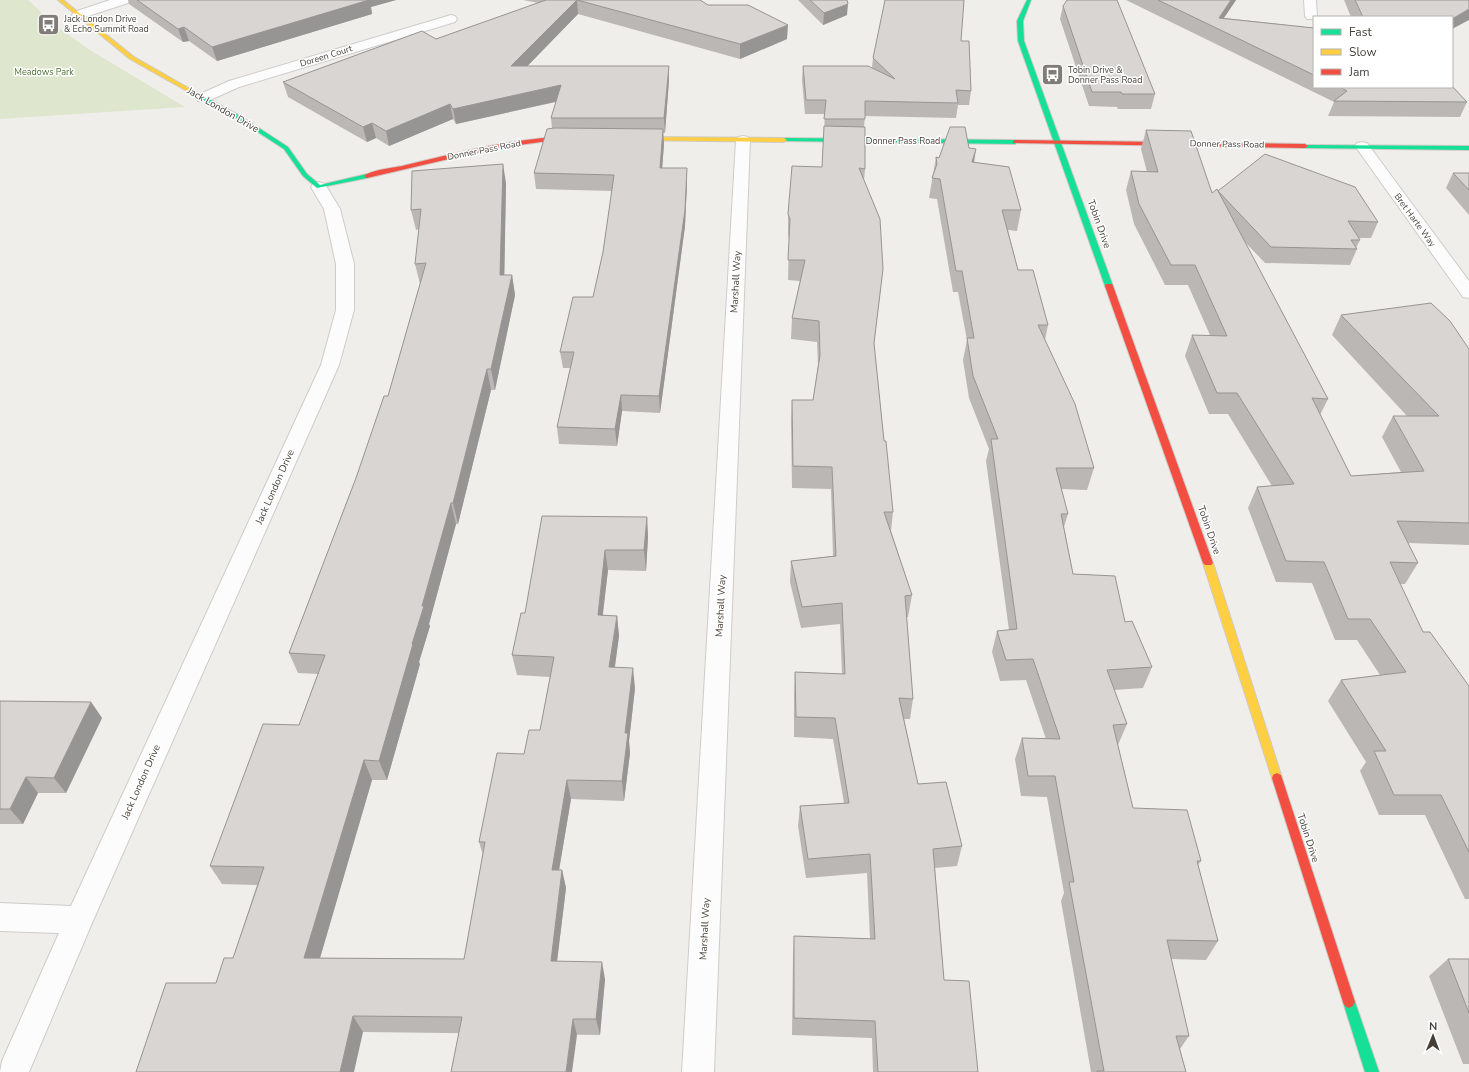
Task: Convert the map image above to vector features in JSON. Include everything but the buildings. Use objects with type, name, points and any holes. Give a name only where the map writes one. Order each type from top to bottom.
[{"type":"street","name":"Jack London Drive","points":[[12,1072],[79,920],[330,365],[345,310],[345,264],[332,209],[319,187],[305,175],[286,148],[240,118],[132,58],[60,0]]},
{"type":"street","points":[[78,15],[124,0]]},
{"type":"street","name":"Tobin Drive","points":[[1029,0],[1020,21],[1021,41],[1196,526],[1372,1072]]},
{"type":"street","points":[[1310,0],[1311,16]]},
{"type":"street","name":"Doreen Court","points":[[203,98],[234,84],[451,19]]},
{"type":"street","name":"Donner Pass Road","points":[[319,187],[502,145],[556,138],[586,139]]},
{"type":"street","name":"Donner Pass Road","points":[[625,139],[1058,142],[1469,148]]},
{"type":"street","name":"Marshall Way","points":[[698,1072],[742,140]]},
{"type":"street","name":"Bret Harte Way","points":[[1362,146],[1469,293]]},
{"type":"street","points":[[0,917],[79,920]]},
{"type":"green space","name":"Meadows Park","points":[[0,0],[28,0],[56,26],[90,50],[185,107],[0,119]]},
{"type":"traffic: fast","points":[[1029,0],[1020,21],[1021,41],[1109,286]]},
{"type":"traffic: fast","points":[[196,94],[240,118],[286,148],[305,175],[319,187],[367,176]]},
{"type":"traffic: fast","points":[[784,140],[1015,142]]},
{"type":"traffic: fast","points":[[1305,146],[1469,148]]},
{"type":"traffic: fast","points":[[1349,1002],[1372,1072]]},
{"type":"traffic: slow","points":[[60,0],[132,58],[196,94]]},
{"type":"traffic: slow","points":[[634,139],[784,140]]},
{"type":"traffic: slow","points":[[1208,563],[1277,778]]},
{"type":"traffic: jam","points":[[367,176],[496,146],[548,139],[574,138]]},
{"type":"traffic: jam","points":[[1015,142],[1305,146]]},
{"type":"traffic: jam","points":[[1109,286],[1208,563]]},
{"type":"traffic: jam","points":[[1277,778],[1349,1002]]},
{"type":"place","name":"Jack London Drive & Echo Summit Road","points":[[48,24]]},
{"type":"place","name":"Tobin Drive & Donner Pass Road","points":[[1052,75]]}]
